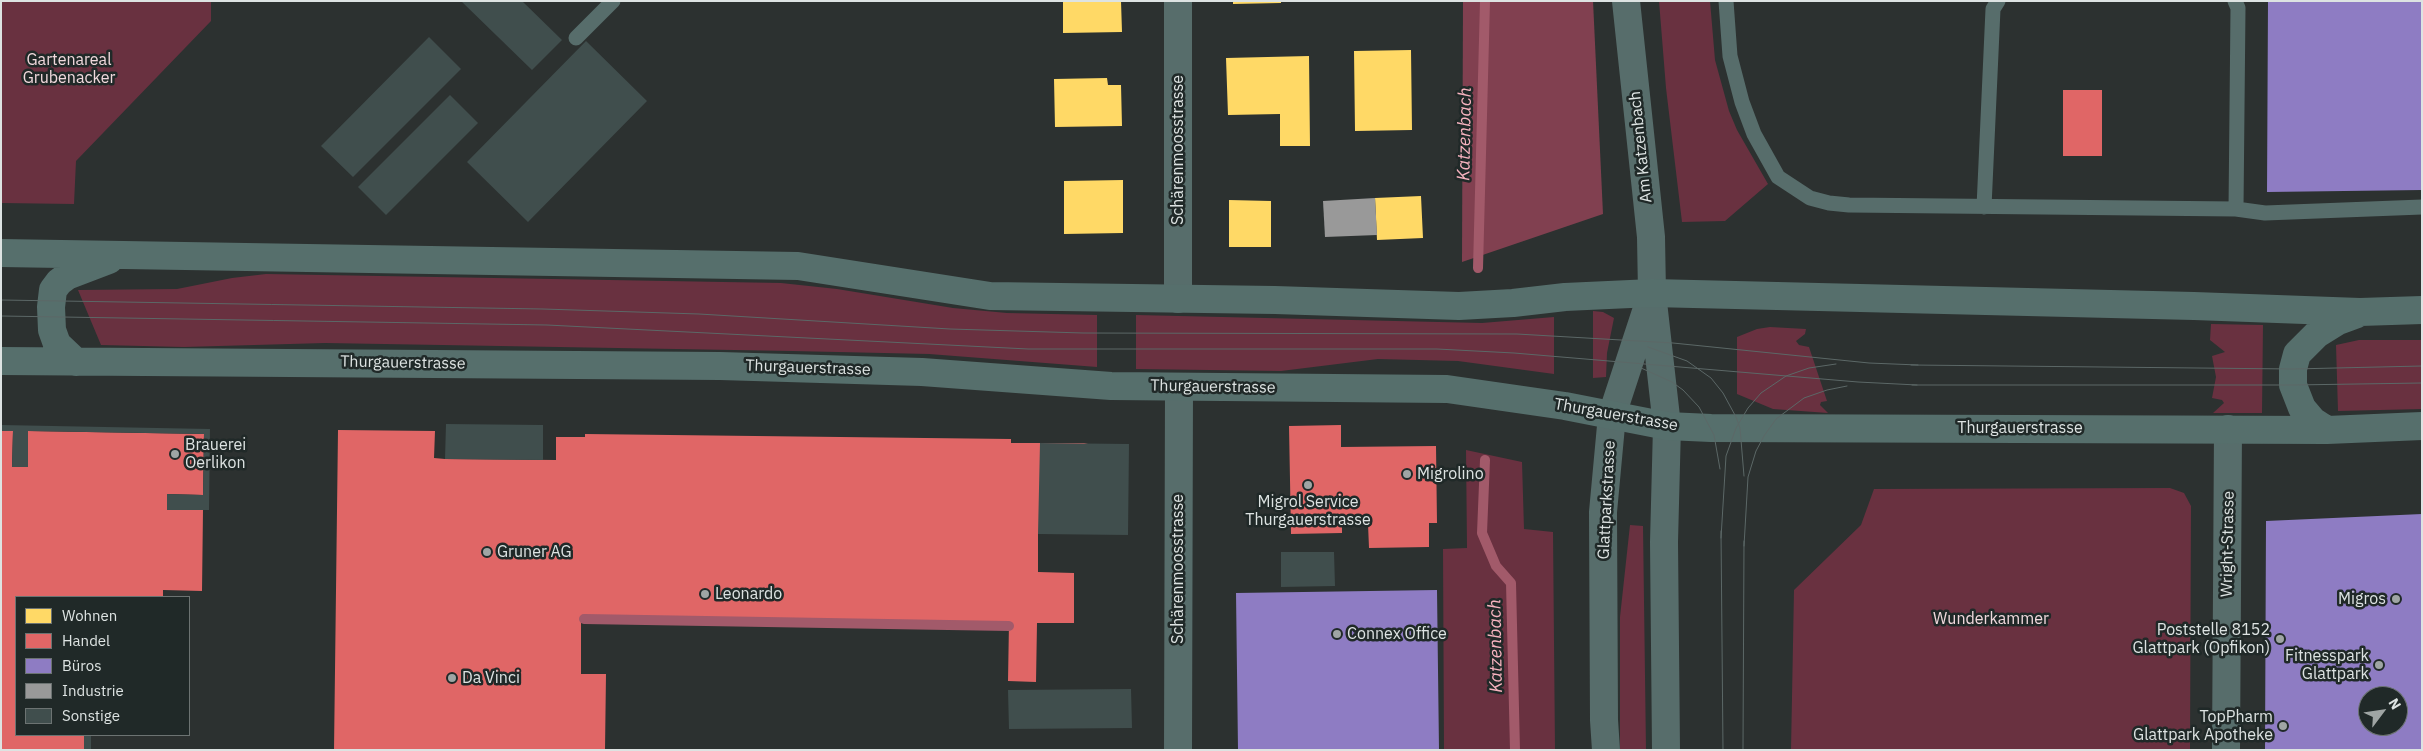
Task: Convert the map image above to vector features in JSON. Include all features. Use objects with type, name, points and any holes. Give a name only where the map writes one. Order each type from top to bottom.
[{"type":"main road","points":[[1,253],[798,266],[990,296],[1459,306],[1565,297],[1652,294],[2194,306],[2360,312],[2422,310]]},
{"type":"main road","points":[[76,362],[57,344],[52,330],[51,307],[54,290],[67,276],[122,255]]},
{"type":"main road","points":[[2327,430],[2314,421],[2296,397],[2292,376],[2297,354],[2317,334],[2338,321],[2360,312]]},
{"type":"main road","name":"Thurgauerstrasse","points":[[1,361],[720,366],[922,372],[1111,386],[1447,389],[1612,415],[1668,426],[1711,428],[2327,430],[2422,426]]},
{"type":"street","name":"Schärenmoosstrasse","points":[[1178,1],[1178,299]]},
{"type":"street","name":"Am Katzenbach","points":[[1626,1],[1651,237],[1652,294]]},
{"type":"street","name":"Glattparkstrasse","points":[[1606,750],[1604,720],[1603,512],[1612,415],[1652,294]]},
{"type":"street","points":[[1652,294],[1668,426],[1664,532],[1666,750]]},
{"type":"street","name":"Schärenmoosstrasse","points":[[1178,750],[1179,388]]},
{"type":"street","name":"Wright-Strasse","points":[[2226,750],[2228,429]]},
{"type":"lane","points":[[576,38],[613,1]]},
{"type":"lane","points":[[1726,1],[1730,56],[1742,102],[1754,134],[1778,176],[1810,198],[1829,203],[1984,207],[2236,209],[2265,214],[2422,207]]},
{"type":"lane","points":[[1984,207],[1993,9],[1998,1]]},
{"type":"lane","points":[[2235,1],[2238,8],[2236,209]]},
{"type":"green space","name":"Gartenareal Grubenacker","points":[[1,1],[211,1],[211,21],[76,161],[74,204],[1,203]]},
{"type":"green space","points":[[1659,1],[1710,1],[1715,60],[1729,111],[1737,130],[1768,184],[1725,221],[1682,222],[1666,88]]},
{"type":"green space","points":[[266,274],[781,283],[837,289],[953,308],[1007,313],[1097,315],[1097,367],[929,354],[325,343],[184,347],[101,345],[78,290],[177,289],[232,278]]},
{"type":"green space","points":[[1593,311],[1603,312],[1614,318],[1607,353],[1606,377],[1593,378]]},
{"type":"green space","points":[[1136,315],[1482,323],[1554,317],[1554,374],[1458,361],[1378,359],[1281,371],[1136,369]]},
{"type":"green space","points":[[2211,324],[2263,325],[2262,413],[2213,413],[2224,403],[2222,400],[2212,398],[2216,377],[2212,356],[2225,352],[2210,340]]},
{"type":"green space","points":[[1770,327],[1806,329],[1805,334],[1796,341],[1799,345],[1809,347],[1827,401],[1821,402],[1820,405],[1828,413],[1773,409],[1737,394],[1737,337],[1757,329]]},
{"type":"green space","points":[[2359,340],[2422,340],[2422,409],[2338,411],[2336,345]]},
{"type":"green space","points":[[1466,450],[1522,462],[1524,529],[1553,532],[1555,750],[1444,750],[1443,549],[1467,548]]},
{"type":"green space","name":"Wunderkammer","points":[[2170,488],[2184,493],[2191,506],[2190,750],[1791,750],[1794,590],[1861,525],[1874,489]]},
{"type":"green space","points":[[1630,525],[1643,526],[1646,750],[1620,750],[1620,617]]},
{"type":"shaded area","points":[[1463,1],[1593,1],[1603,214],[1462,262]]},
{"type":"building: Wohnen","points":[[1063,1],[1121,1],[1122,32],[1063,33]]},
{"type":"building: Wohnen","points":[[1233,1],[1281,1],[1281,3],[1233,4]]},
{"type":"building: Wohnen","points":[[1411,50],[1412,130],[1355,131],[1354,51]]},
{"type":"building: Wohnen","points":[[1309,56],[1310,146],[1280,146],[1280,114],[1228,115],[1226,58]]},
{"type":"building: Wohnen","points":[[1107,78],[1108,85],[1121,85],[1122,126],[1055,127],[1054,79]]},
{"type":"building: Wohnen","points":[[1123,180],[1123,233],[1064,234],[1064,181]]},
{"type":"building: Wohnen","points":[[1421,196],[1423,238],[1377,240],[1375,198]]},
{"type":"building: Wohnen","points":[[1229,200],[1271,201],[1271,247],[1229,247]]},
{"type":"building: Handel","points":[[2063,90],[2102,90],[2102,156],[2063,156]]},
{"type":"building: Handel","points":[[1341,425],[1341,447],[1436,446],[1437,523],[1429,523],[1429,547],[1369,548],[1368,524],[1342,524],[1342,533],[1291,534],[1289,426]]},
{"type":"building: Handel","name":"Leonardo","points":[[338,430],[435,431],[434,458],[445,459],[556,460],[556,437],[585,437],[585,434],[1011,439],[1011,443],[1084,443],[1104,448],[1119,460],[1127,478],[1128,498],[1120,516],[1115,522],[1098,532],[1089,534],[1038,534],[1038,572],[1074,573],[1074,623],[1037,623],[1036,682],[1008,681],[1009,622],[581,615],[581,674],[606,674],[605,750],[334,750]]},
{"type":"building: Handel","points":[[1,431],[13,431],[12,467],[28,467],[28,431],[204,434],[203,495],[167,494],[167,510],[203,510],[202,591],[163,590],[163,596],[15,596],[15,736],[84,736],[84,750],[1,750]]},
{"type":"building: Büros","points":[[2268,1],[2422,1],[2422,190],[2267,192]]},
{"type":"building: Büros","points":[[2422,514],[2422,750],[2265,750],[2266,521]]},
{"type":"building: Büros","name":"Connex Office","points":[[1437,590],[1439,750],[1238,750],[1236,593]]},
{"type":"building: Industrie","points":[[1375,198],[1377,235],[1325,237],[1323,201]]},
{"type":"building: Sonstige","points":[[461,1],[522,1],[562,40],[532,70]]},
{"type":"building: Sonstige","points":[[429,37],[461,69],[353,177],[321,146]]},
{"type":"building: Sonstige","points":[[586,41],[647,101],[528,222],[467,162]]},
{"type":"building: Sonstige","points":[[450,95],[478,123],[386,215],[358,187]]},
{"type":"building: Sonstige","points":[[446,424],[543,425],[543,460],[445,459]]},
{"type":"building: Sonstige","points":[[1,425],[210,429],[209,510],[167,510],[167,494],[203,495],[204,434],[28,431],[28,467],[12,467],[13,431],[1,431]]},
{"type":"building: Sonstige","points":[[1040,443],[1129,444],[1128,535],[1038,534]]},
{"type":"building: Sonstige","points":[[1281,552],[1334,552],[1335,586],[1281,587]]},
{"type":"building: Sonstige","points":[[1131,689],[1132,728],[1009,729],[1008,690]]},
{"type":"building: Sonstige","points":[[84,736],[91,736],[91,750],[84,750]]},
{"type":"waterway","name":"Katzenbach","points":[[1478,268],[1485,1]]},
{"type":"waterway","name":"Katzenbach","points":[[1485,460],[1482,533],[1496,566],[1511,583],[1515,750]]},
{"type":"waterway","points":[[584,619],[1009,626]]},
{"type":"tram line","points":[[1,300],[543,309],[699,314],[950,329],[1083,333],[1517,334],[1673,343],[1869,363],[1918,365]]},
{"type":"tram line","points":[[1,316],[547,325],[1028,349],[1437,349],[1514,353],[1858,382],[1917,385]]},
{"type":"tram line","points":[[1648,347],[1687,361],[1711,378],[1723,393],[1740,428],[1744,476]]},
{"type":"tram line","points":[[1721,538],[1726,456],[1736,428],[1748,408],[1761,393],[1786,376],[1809,368],[1836,364]]},
{"type":"tram line","points":[[1911,365],[2293,369],[2422,366]]},
{"type":"tram line","points":[[1641,368],[1672,382],[1683,390],[1699,407],[1714,435],[1720,469]]},
{"type":"tram line","points":[[1912,385],[2422,383]]},
{"type":"tram line","points":[[1744,546],[1748,477],[1756,451],[1764,436],[1776,419],[1804,398],[1827,390],[1847,386]]},
{"type":"tram line","points":[[1721,531],[1723,750]]},
{"type":"tram line","points":[[1743,750],[1744,541]]},
{"type":"place","name":"Brauerei Oerlikon","points":[[175,454]]},
{"type":"place","name":"Migrolino","points":[[1407,474]]},
{"type":"place","name":"Migrol Service Thurgauerstrasse","points":[[1308,485]]},
{"type":"place","name":"Gruner AG","points":[[487,552]]},
{"type":"place","name":"Leonardo","points":[[705,594]]},
{"type":"place","name":"Migros","points":[[2396,599]]},
{"type":"place","name":"Connex Office","points":[[1337,634]]},
{"type":"place","name":"Poststelle 8152 Glattpark (Opfikon)","points":[[2280,639]]},
{"type":"place","name":"Fitnesspark Glattpark","points":[[2379,665]]},
{"type":"place","name":"Da Vinci","points":[[452,678]]},
{"type":"place","name":"TopPharm Glattpark Apotheke","points":[[2283,726]]}]
